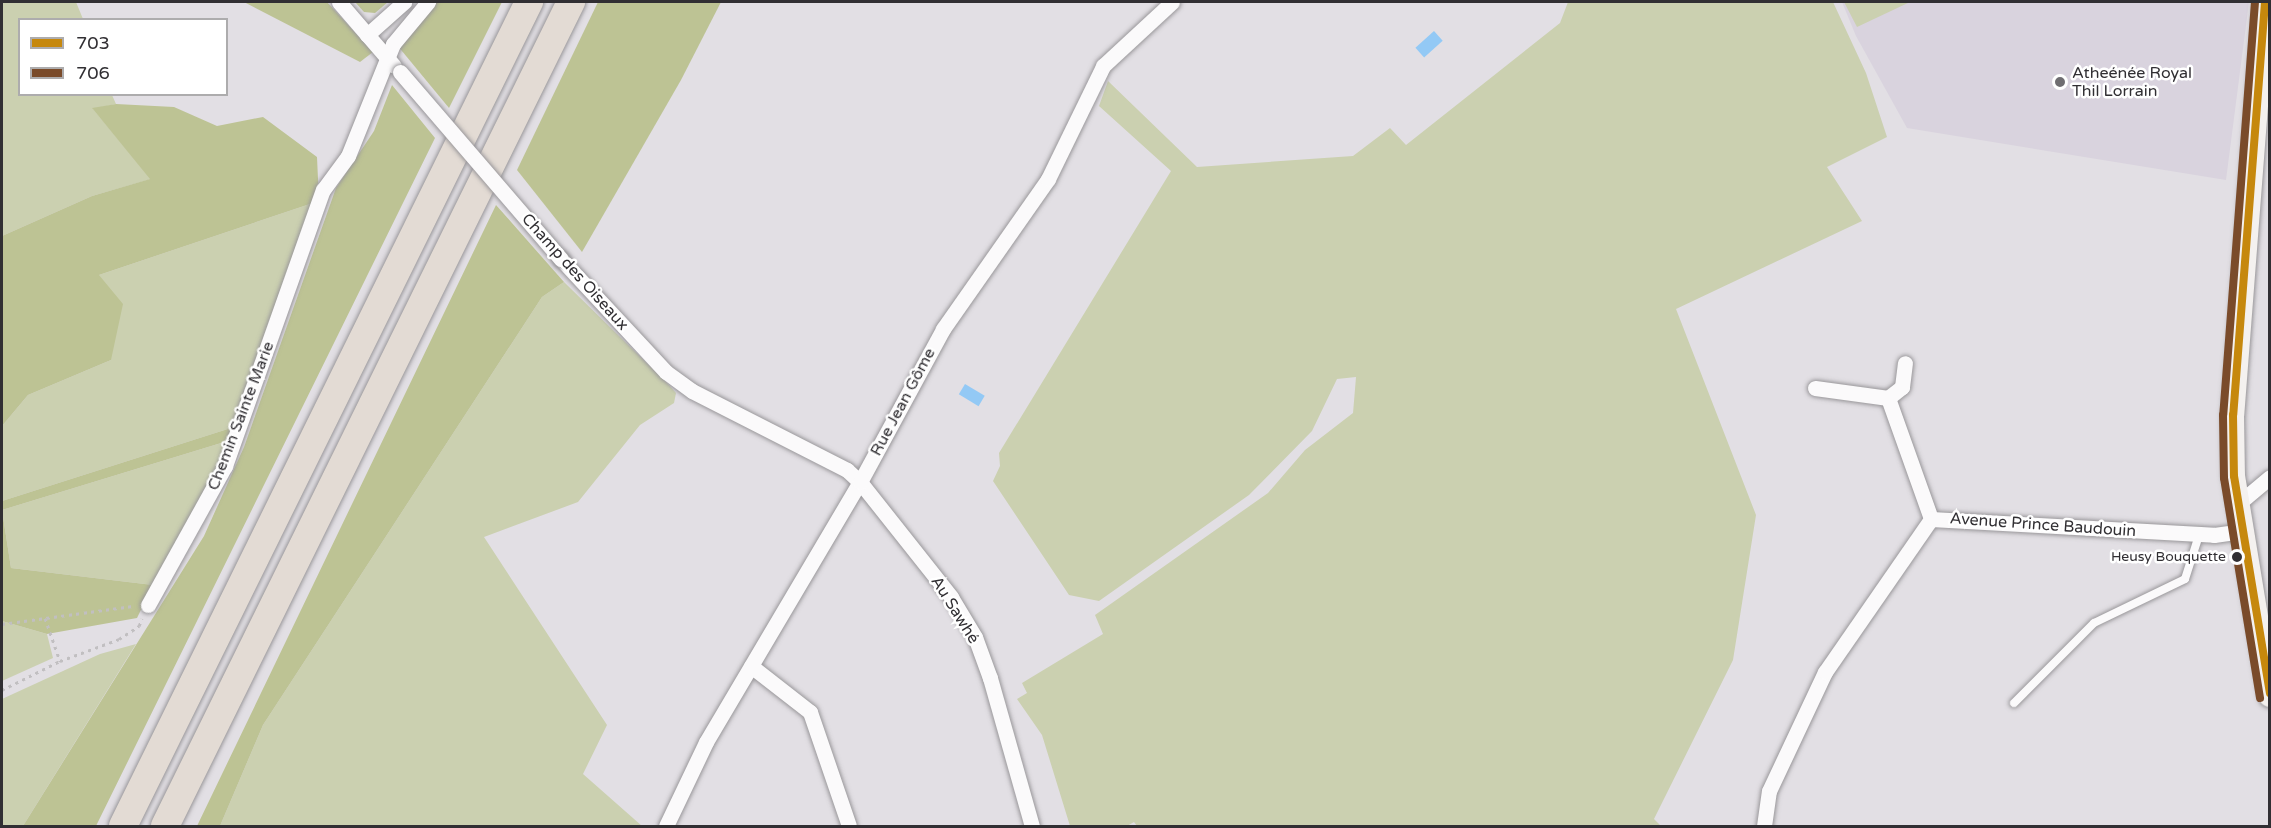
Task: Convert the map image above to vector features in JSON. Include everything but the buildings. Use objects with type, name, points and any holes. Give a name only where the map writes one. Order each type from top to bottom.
[{"type":"highway","points":[[123,826],[529,2]]},
{"type":"highway","points":[[165,826],[572,2]]},
{"type":"main road","points":[[2265,2],[2233,415],[2242,531],[2270,696]]},
{"type":"street","name":"Champ des Oiseaux","points":[[339,2],[561,259],[666,372],[692,391],[847,470],[860,482]]},
{"type":"street","points":[[367,35],[404,2]]},
{"type":"street","name":"Chemin Sainte Marie","points":[[148,605],[225,466],[322,189],[348,156],[389,60],[393,44],[428,2]]},
{"type":"street","name":"Rue Jean Gôme","points":[[666,826],[706,742],[860,482],[957,306],[1048,179],[1103,66],[1172,2]]},
{"type":"street","points":[[1815,388],[1888,398],[1902,387],[1905,363]]},
{"type":"street","name":"Avenue Prince Baudouin","points":[[1888,398],[1931,519]]},
{"type":"street","points":[[2239,503],[2270,477]]},
{"type":"street","name":"Au Sawhé","points":[[860,482],[951,597],[975,637],[990,678],[1032,826]]},
{"type":"street","name":"Avenue Prince Baudouin","points":[[1931,519],[2199,535],[2242,531]]},
{"type":"street","name":"Avenue Prince Baudouin","points":[[1764,826],[1769,791],[1825,672],[1931,519]]},
{"type":"street","points":[[751,666],[810,712],[849,826]]},
{"type":"lane","points":[[2014,703],[2094,623],[2185,579],[2199,535]]},
{"type":"path","points":[[2,624],[148,605]]},
{"type":"path","points":[[2,690],[60,661],[119,639],[139,626],[148,605]]},
{"type":"path","points":[[45,618],[60,661]]},
{"type":"shaded area","name":"Atheénée Royal Thil Lorrain","points":[[1842,2],[2249,2],[2226,180],[1907,128],[1856,36]]},
{"type":"green space","points":[[2,2],[76,2],[83,18],[18,18],[18,96],[112,96],[116,104],[93,109],[151,179],[92,196],[2,236]]},
{"type":"green space","points":[[244,2],[327,2],[373,52],[360,62]]},
{"type":"green space","points":[[355,2],[388,2],[375,13],[364,12]]},
{"type":"green space","points":[[434,2],[502,2],[449,108],[397,45]]},
{"type":"green space","points":[[598,2],[721,2],[681,80],[582,252],[517,170]]},
{"type":"green space","points":[[1568,2],[1833,2],[1866,73],[1887,137],[1827,167],[1862,221],[1676,309],[1756,515],[1733,660],[1654,819],[1661,826],[1137,826],[1134,822],[1127,826],[1070,826],[1042,735],[1017,699],[1027,693],[1022,683],[1103,634],[1095,615],[1268,493],[1305,450],[1353,413],[1356,377],[1337,379],[1312,431],[1249,495],[1099,601],[1069,595],[993,481],[1000,466],[999,453],[1171,171],[1099,106],[1108,81],[1197,167],[1353,156],[1390,128],[1406,145],[1560,23]]},
{"type":"green space","points":[[1844,2],[1910,2],[1857,27]]},
{"type":"green space","points":[[392,85],[435,138],[96,826],[23,826],[204,536],[244,447],[336,188],[374,131]]},
{"type":"green space","points":[[116,104],[174,107],[217,126],[263,117],[317,157],[319,201],[99,275],[123,304],[111,360],[28,395],[2,426],[2,236],[92,196],[150,179],[92,108]]},
{"type":"green space","points":[[319,201],[234,427],[2,501],[2,426],[28,395],[111,360],[99,275]]},
{"type":"green space","points":[[496,205],[564,282],[542,297],[263,725],[220,826],[197,826]]},
{"type":"green space","points":[[564,282],[669,385],[676,393],[674,403],[640,425],[578,502],[484,537],[607,725],[583,774],[642,826],[220,826],[263,725],[542,297]]},
{"type":"green space","points":[[234,427],[231,440],[2,510],[2,501]]},
{"type":"green space","points":[[231,440],[153,585],[11,568],[2,510]]},
{"type":"green space","points":[[2,510],[11,568],[153,585],[137,618],[47,634],[2,621]]},
{"type":"green space","points":[[2,621],[47,634],[53,658],[2,681]]},
{"type":"green space","points":[[136,644],[23,826],[2,826],[2,699],[100,654]]},
{"type":"water","points":[[1434,31],[1443,41],[1424,57],[1415,48]]},
{"type":"water","points":[[965,384],[985,396],[979,406],[959,394]]},
{"type":"transit line","name":"706","points":[[2255,2],[2223,415],[2224,478],[2260,698]]},
{"type":"transit line","name":"703","points":[[2265,2],[2233,415],[2234,476],[2270,693]]},
{"type":"place","name":"Atheénée Royal Thil Lorrain","points":[[2060,82]]},
{"type":"place","name":"Heusy Bouquette","points":[[2237,557]]}]
